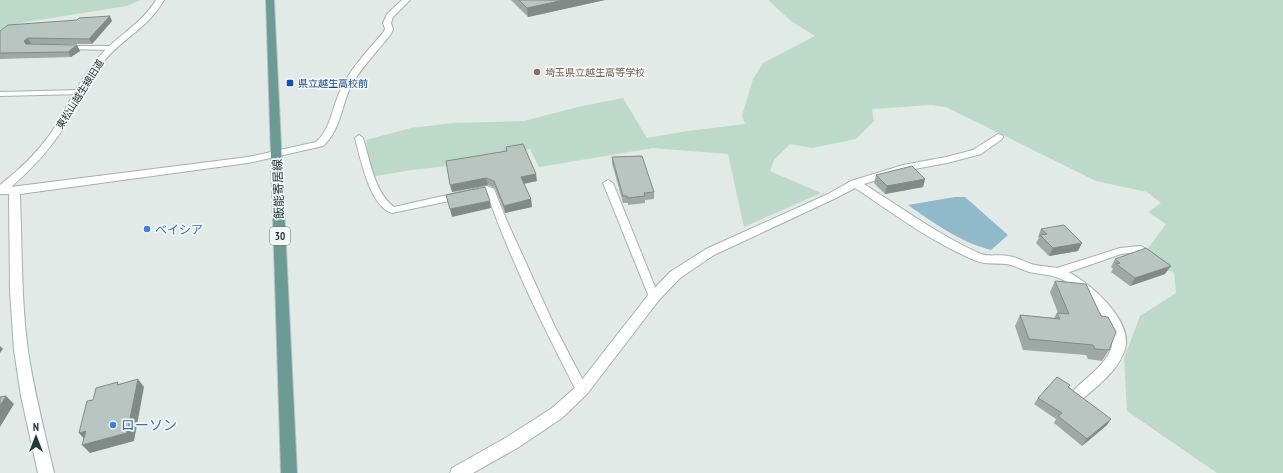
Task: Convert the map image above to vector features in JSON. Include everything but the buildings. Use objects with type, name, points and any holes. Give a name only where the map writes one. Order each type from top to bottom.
[{"type":"main road","name":"飯能寄居線","points":[[270,0],[289,473]]},
{"type":"street","name":"東松山越生線旧道","points":[[5,191],[46,146],[60,127],[102,58],[150,16],[160,0]]},
{"type":"street","points":[[46,473],[21,351],[5,191],[248,160],[319,144],[324,140],[333,122],[343,93],[363,63],[386,34],[389,29],[387,23],[390,16],[406,0]]},
{"type":"street","points":[[458,473],[513,442],[557,414],[582,390],[654,297],[674,276],[694,261],[710,252],[832,196],[854,183],[907,168],[977,152],[998,137]]},
{"type":"street","points":[[854,183],[945,239],[979,258],[1009,260],[1030,268],[1058,272],[1067,276],[1087,290],[1105,310],[1116,326],[1120,340],[1115,355],[1106,369],[1080,392]]},
{"type":"lane","points":[[61,48],[113,48]]},
{"type":"lane","points":[[0,94],[80,92]]},
{"type":"lane","points":[[359,138],[367,167],[380,200],[386,207],[392,210],[487,189],[491,191],[501,219],[549,327],[582,390]]},
{"type":"lane","points":[[608,183],[654,297]]},
{"type":"lane","points":[[1058,272],[1120,251],[1141,249]]},
{"type":"green space","points":[[0,0],[141,0],[127,6],[20,23],[0,30]]},
{"type":"green space","points":[[768,0],[1283,0],[1283,473],[1217,473],[1127,411],[1124,358],[1140,316],[1176,293],[1174,273],[1155,263],[1146,251],[1166,224],[1148,212],[1161,203],[1147,192],[1096,181],[946,107],[931,105],[872,109],[874,121],[856,139],[812,148],[790,144],[774,160],[770,171],[821,193],[744,227],[728,154],[653,148],[539,167],[530,149],[477,158],[456,165],[411,170],[371,177],[366,140],[411,128],[453,123],[524,121],[578,107],[623,98],[647,138],[745,124],[742,116],[753,79],[763,63],[815,36],[791,21]]},
{"type":"water","points":[[955,197],[965,197],[1008,235],[991,250],[980,247],[958,237],[908,205]]},
{"type":"place","name":"埼玉県立越生高等学校","points":[[537,72]]},
{"type":"place","name":"県立越生高校前","points":[[290,83]]},
{"type":"place","name":"ベイシア","points":[[147,229]]},
{"type":"place","name":"ローソン","points":[[113,425]]}]
